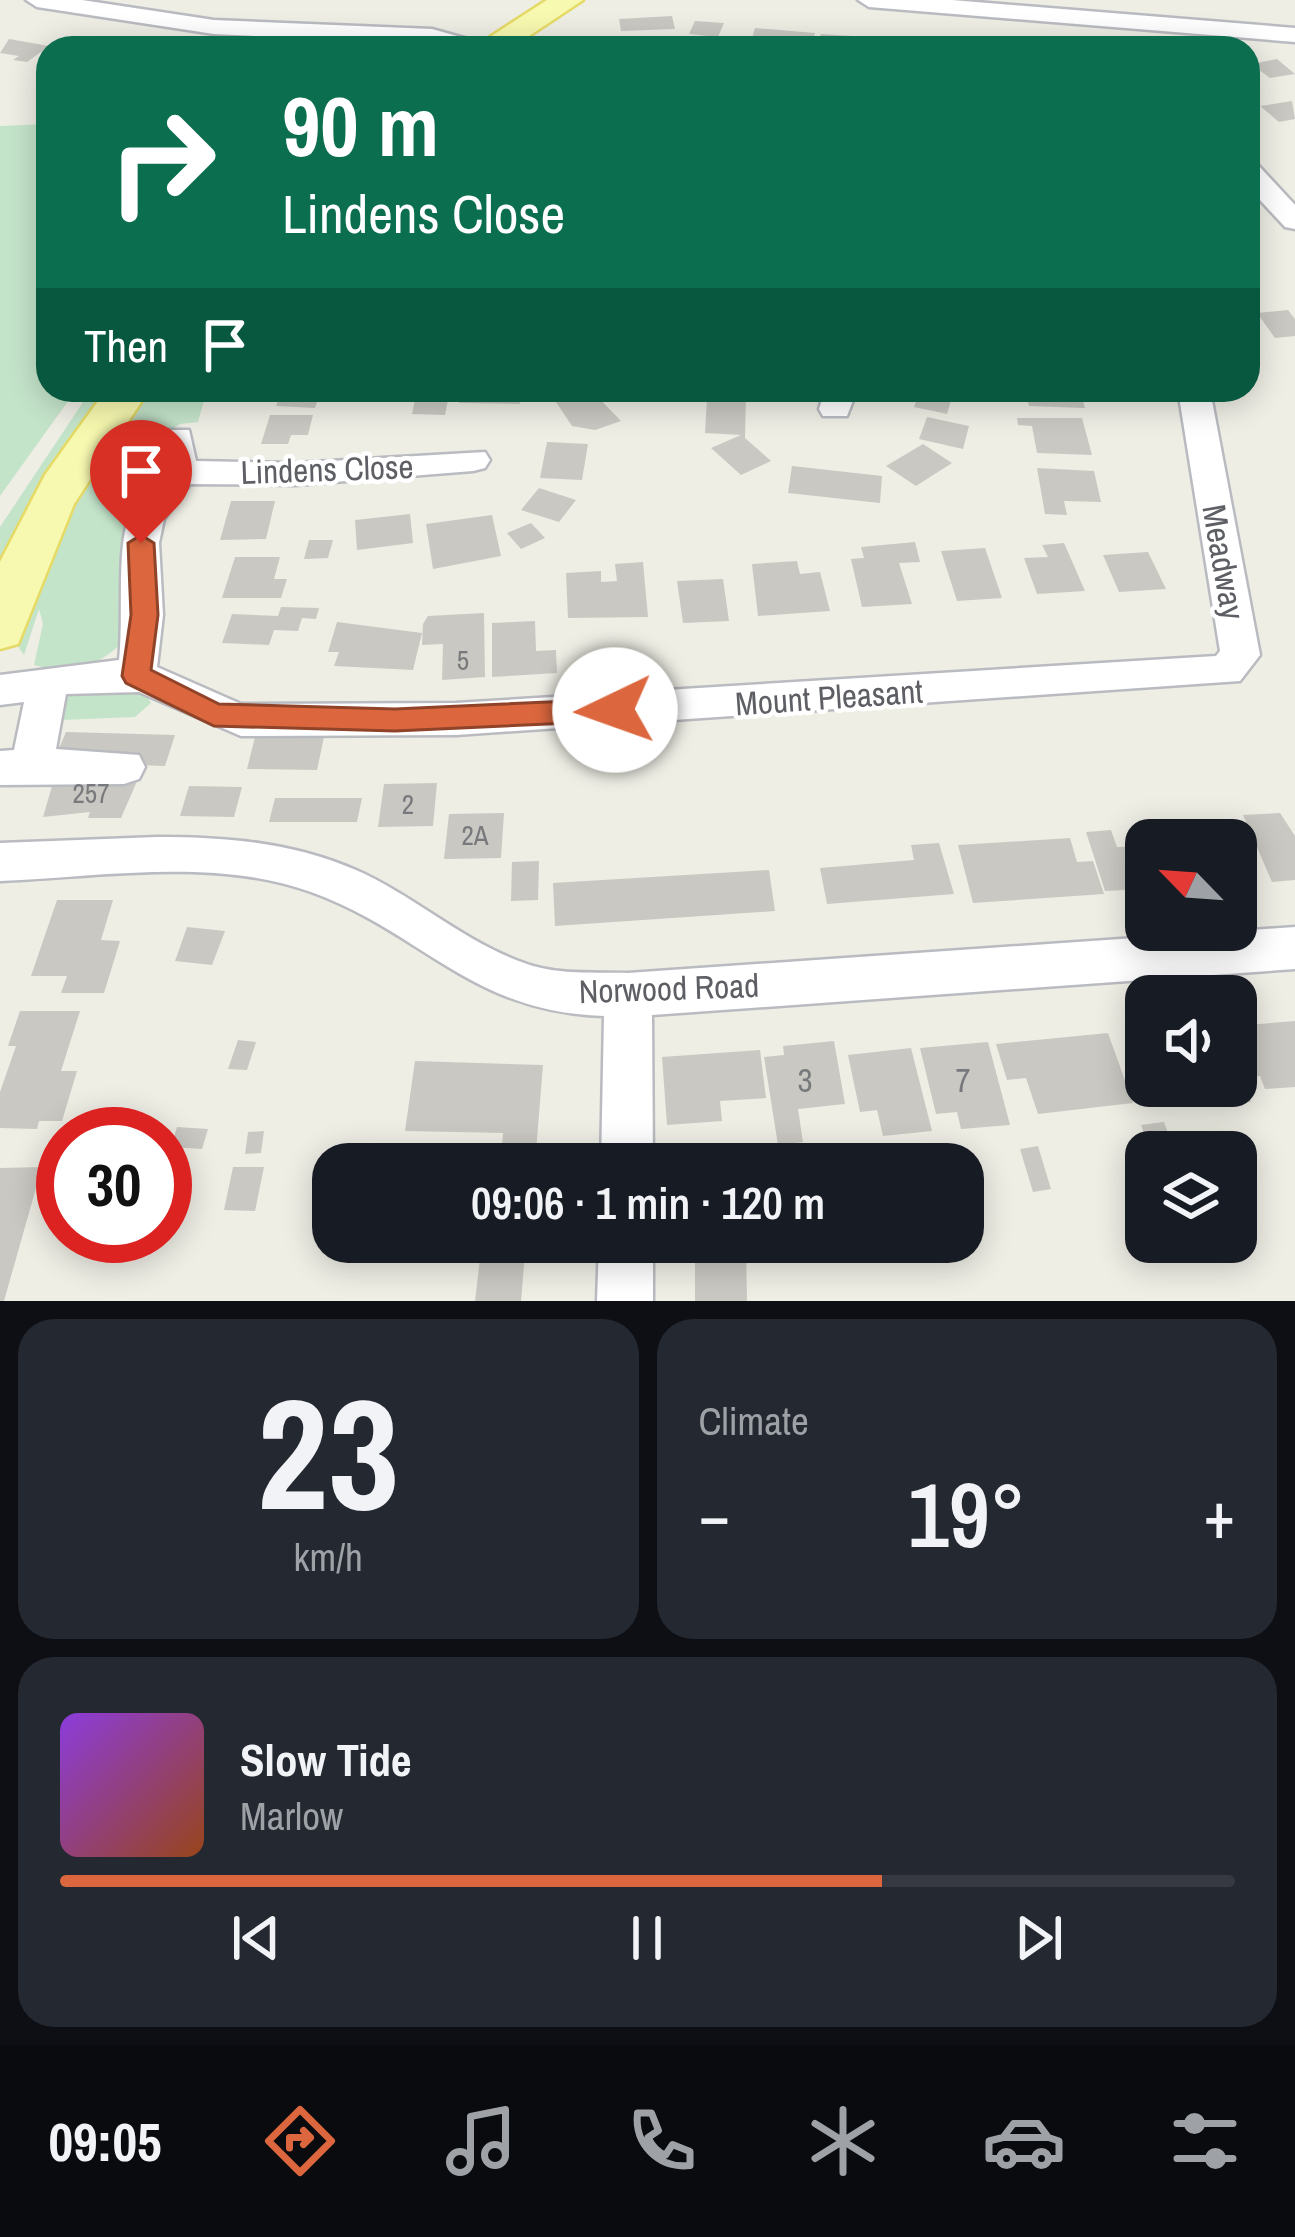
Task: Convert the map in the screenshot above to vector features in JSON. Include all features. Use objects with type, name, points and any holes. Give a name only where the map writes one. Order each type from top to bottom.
[{"type":"main road","points":[[509,36],[568,0]]},
{"type":"main road","points":[[3,613],[26,548],[61,482],[119,402]]},
{"type":"street","points":[[37,0],[214,27],[433,36]]},
{"type":"street","points":[[869,0],[1295,35]]},
{"type":"street","points":[[1111,19],[1122,36]]},
{"type":"street","points":[[1260,184],[1295,220]]},
{"type":"street","name":"Meadway","points":[[1166,675],[1226,670],[1240,655],[1196,402]]},
{"type":"street","name":"Lindens Close","points":[[136,676],[144,615],[144,530],[179,455],[296,474],[472,460]]},
{"type":"street","name":"Mount Pleasant","points":[[0,690],[100,674],[136,676],[163,685],[214,715],[285,720],[456,719],[1166,675]]},
{"type":"street","points":[[48,683],[16,766],[124,767]]},
{"type":"street","name":"Norwood Road","points":[[0,862],[218,858],[299,886],[369,894],[405,933],[524,985],[628,995],[1295,948]]},
{"type":"street","points":[[626,1143],[628,995]]},
{"type":"street","points":[[625,1301],[626,1263]]},
{"type":"green space","points":[[36,124],[36,402],[67,402],[0,496],[0,126]]},
{"type":"green space","points":[[83,402],[105,402],[0,573],[0,527]]},
{"type":"green space","points":[[142,402],[204,402],[198,422],[180,424],[142,448],[137,462],[150,474],[122,532],[123,641],[104,657],[82,666],[34,665],[43,624],[39,609],[24,655],[15,642],[72,510]]},
{"type":"green space","points":[[140,687],[151,703],[135,717],[62,720],[55,697],[70,690]]},
{"type":"building","points":[[672,16],[675,29],[621,31],[619,19]]},
{"type":"building","points":[[695,21],[724,23],[718,36],[689,34]]},
{"type":"building","points":[[755,28],[815,33],[814,36],[753,36]]},
{"type":"building","points":[[9,39],[36,44],[36,55],[27,62],[0,53]]},
{"type":"building","points":[[1277,59],[1295,74],[1270,78],[1260,71],[1260,62]]},
{"type":"building","points":[[1292,101],[1295,119],[1279,122],[1260,106]]},
{"type":"building","points":[[1288,310],[1295,319],[1295,336],[1275,338],[1260,313]]},
{"type":"building","points":[[278,402],[317,402],[315,408],[276,406]]},
{"type":"building","points":[[414,402],[448,402],[445,415],[412,414]]},
{"type":"building","points":[[459,402],[520,402],[520,404]]},
{"type":"building","points":[[556,402],[603,402],[621,421],[595,430],[572,426]]},
{"type":"building","points":[[707,402],[746,402],[745,438],[771,461],[741,475],[711,448],[741,435],[705,433]]},
{"type":"building","points":[[916,402],[950,402],[947,414],[914,407]]},
{"type":"building","points":[[1028,402],[1083,402],[1085,408],[1029,406]]},
{"type":"building","points":[[270,415],[313,415],[308,435],[291,435],[288,444],[261,444]]},
{"type":"building","points":[[927,417],[969,426],[963,449],[919,439]]},
{"type":"building","points":[[1017,418],[1082,418],[1092,455],[1037,453],[1032,426],[1018,425]]},
{"type":"building","points":[[547,442],[588,444],[582,480],[540,478]]},
{"type":"building","points":[[923,444],[952,463],[916,486],[886,466]]},
{"type":"building","points":[[792,466],[882,476],[880,503],[788,493]]},
{"type":"building","points":[[1037,468],[1094,471],[1101,502],[1064,501],[1067,515],[1045,514]]},
{"type":"building","points":[[539,488],[576,500],[559,522],[521,510]]},
{"type":"building","points":[[231,501],[275,501],[266,539],[220,540]]},
{"type":"building","points":[[410,514],[413,543],[357,550],[355,520]]},
{"type":"building","points":[[492,515],[501,556],[433,569],[426,524]]},
{"type":"building","points":[[531,523],[545,538],[521,549],[507,533]]},
{"type":"building","points":[[309,540],[333,540],[328,558],[304,559]]},
{"type":"building","points":[[915,542],[920,562],[899,563],[912,604],[862,607],[851,559],[864,558],[861,547]]},
{"type":"building","points":[[1064,543],[1085,591],[1037,594],[1024,558],[1048,557],[1042,545]]},
{"type":"building","points":[[985,548],[1002,598],[957,601],[941,551]]},
{"type":"building","points":[[1148,552],[1166,589],[1119,592],[1103,555]]},
{"type":"building","points":[[235,557],[280,557],[274,579],[287,579],[281,598],[222,598]]},
{"type":"building","points":[[797,561],[800,574],[820,572],[830,611],[758,616],[752,564]]},
{"type":"building","points":[[643,562],[648,617],[568,618],[566,573],[601,571],[601,582],[617,581],[615,564]]},
{"type":"building","points":[[723,579],[729,621],[683,623],[677,581]]},
{"type":"building","points":[[281,607],[319,608],[316,619],[302,618],[298,631],[274,630],[269,645],[222,643],[232,614],[278,616]]},
{"type":"building","points":[[484,613],[485,677],[442,680],[443,644],[422,645],[428,616]]},
{"type":"building","points":[[535,621],[536,651],[556,650],[557,673],[492,677],[492,623]]},
{"type":"building","points":[[337,622],[422,633],[413,670],[334,666],[339,652],[328,652]]},
{"type":"building","points":[[66,732],[175,735],[165,766],[53,762]]},
{"type":"building","points":[[255,737],[324,737],[317,770],[247,769]]},
{"type":"building","points":[[141,772],[121,818],[88,818],[90,812],[43,817],[55,776]]},
{"type":"building","points":[[437,783],[433,826],[378,827],[384,784]]},
{"type":"building","points":[[189,786],[242,787],[234,817],[180,816]]},
{"type":"building","points":[[275,798],[362,798],[357,822],[269,822]]},
{"type":"building","points":[[504,813],[501,858],[444,859],[449,814]]},
{"type":"building","points":[[1280,813],[1295,836],[1295,880],[1272,882],[1257,847],[1257,819],[1243,815]]},
{"type":"building","points":[[1111,830],[1117,847],[1125,847],[1125,890],[1105,891],[1086,832]]},
{"type":"building","points":[[1070,838],[1077,862],[1093,861],[1104,894],[973,903],[958,845]]},
{"type":"building","points":[[939,843],[954,894],[827,904],[820,868],[914,860],[911,845]]},
{"type":"building","points":[[539,861],[538,900],[511,901],[512,862]]},
{"type":"building","points":[[769,870],[775,911],[555,926],[553,883]]},
{"type":"building","points":[[57,900],[113,900],[101,940],[120,941],[104,993],[61,993],[67,976],[31,976]]},
{"type":"building","points":[[187,927],[225,931],[212,965],[175,961]]},
{"type":"building","points":[[20,1011],[80,1011],[61,1071],[77,1071],[66,1107],[36,1107],[36,1129],[0,1128],[0,1092],[16,1046],[8,1046]]},
{"type":"building","points":[[1295,1021],[1295,1087],[1265,1089],[1257,1076],[1257,1024]]},
{"type":"building","points":[[1108,1033],[1125,1081],[1125,1104],[1038,1114],[1026,1078],[1007,1080],[996,1044]]},
{"type":"building","points":[[238,1040],[256,1042],[247,1070],[228,1069]]},
{"type":"building","points":[[834,1041],[845,1104],[798,1109],[803,1142],[778,1143],[764,1057],[784,1055],[783,1046]]},
{"type":"building","points":[[988,1042],[1010,1125],[961,1129],[957,1112],[936,1114],[920,1048]]},
{"type":"building","points":[[911,1048],[932,1131],[883,1136],[877,1110],[860,1112],[848,1055]]},
{"type":"building","points":[[760,1050],[766,1098],[720,1101],[722,1121],[667,1125],[662,1057]]},
{"type":"building","points":[[415,1061],[543,1065],[537,1143],[502,1143],[503,1133],[405,1131]]},
{"type":"building","points":[[1164,1122],[1167,1131],[1143,1131],[1141,1125]]},
{"type":"building","points":[[192,1128],[208,1129],[202,1149],[192,1148]]},
{"type":"building","points":[[264,1131],[261,1153],[245,1154],[248,1132]]},
{"type":"building","points":[[1038,1146],[1051,1189],[1033,1192],[1020,1149]]},
{"type":"building","points":[[36,1167],[36,1188],[4,1301],[0,1301],[0,1168]]},
{"type":"building","points":[[233,1167],[264,1167],[255,1211],[224,1210]]},
{"type":"building","points":[[480,1263],[524,1263],[521,1301],[475,1301]]},
{"type":"building","points":[[695,1263],[746,1263],[747,1301],[695,1301]]},
{"type":"route","points":[[141,543],[144,615],[136,676],[163,685],[214,715],[241,720],[395,720],[615,710]]}]
